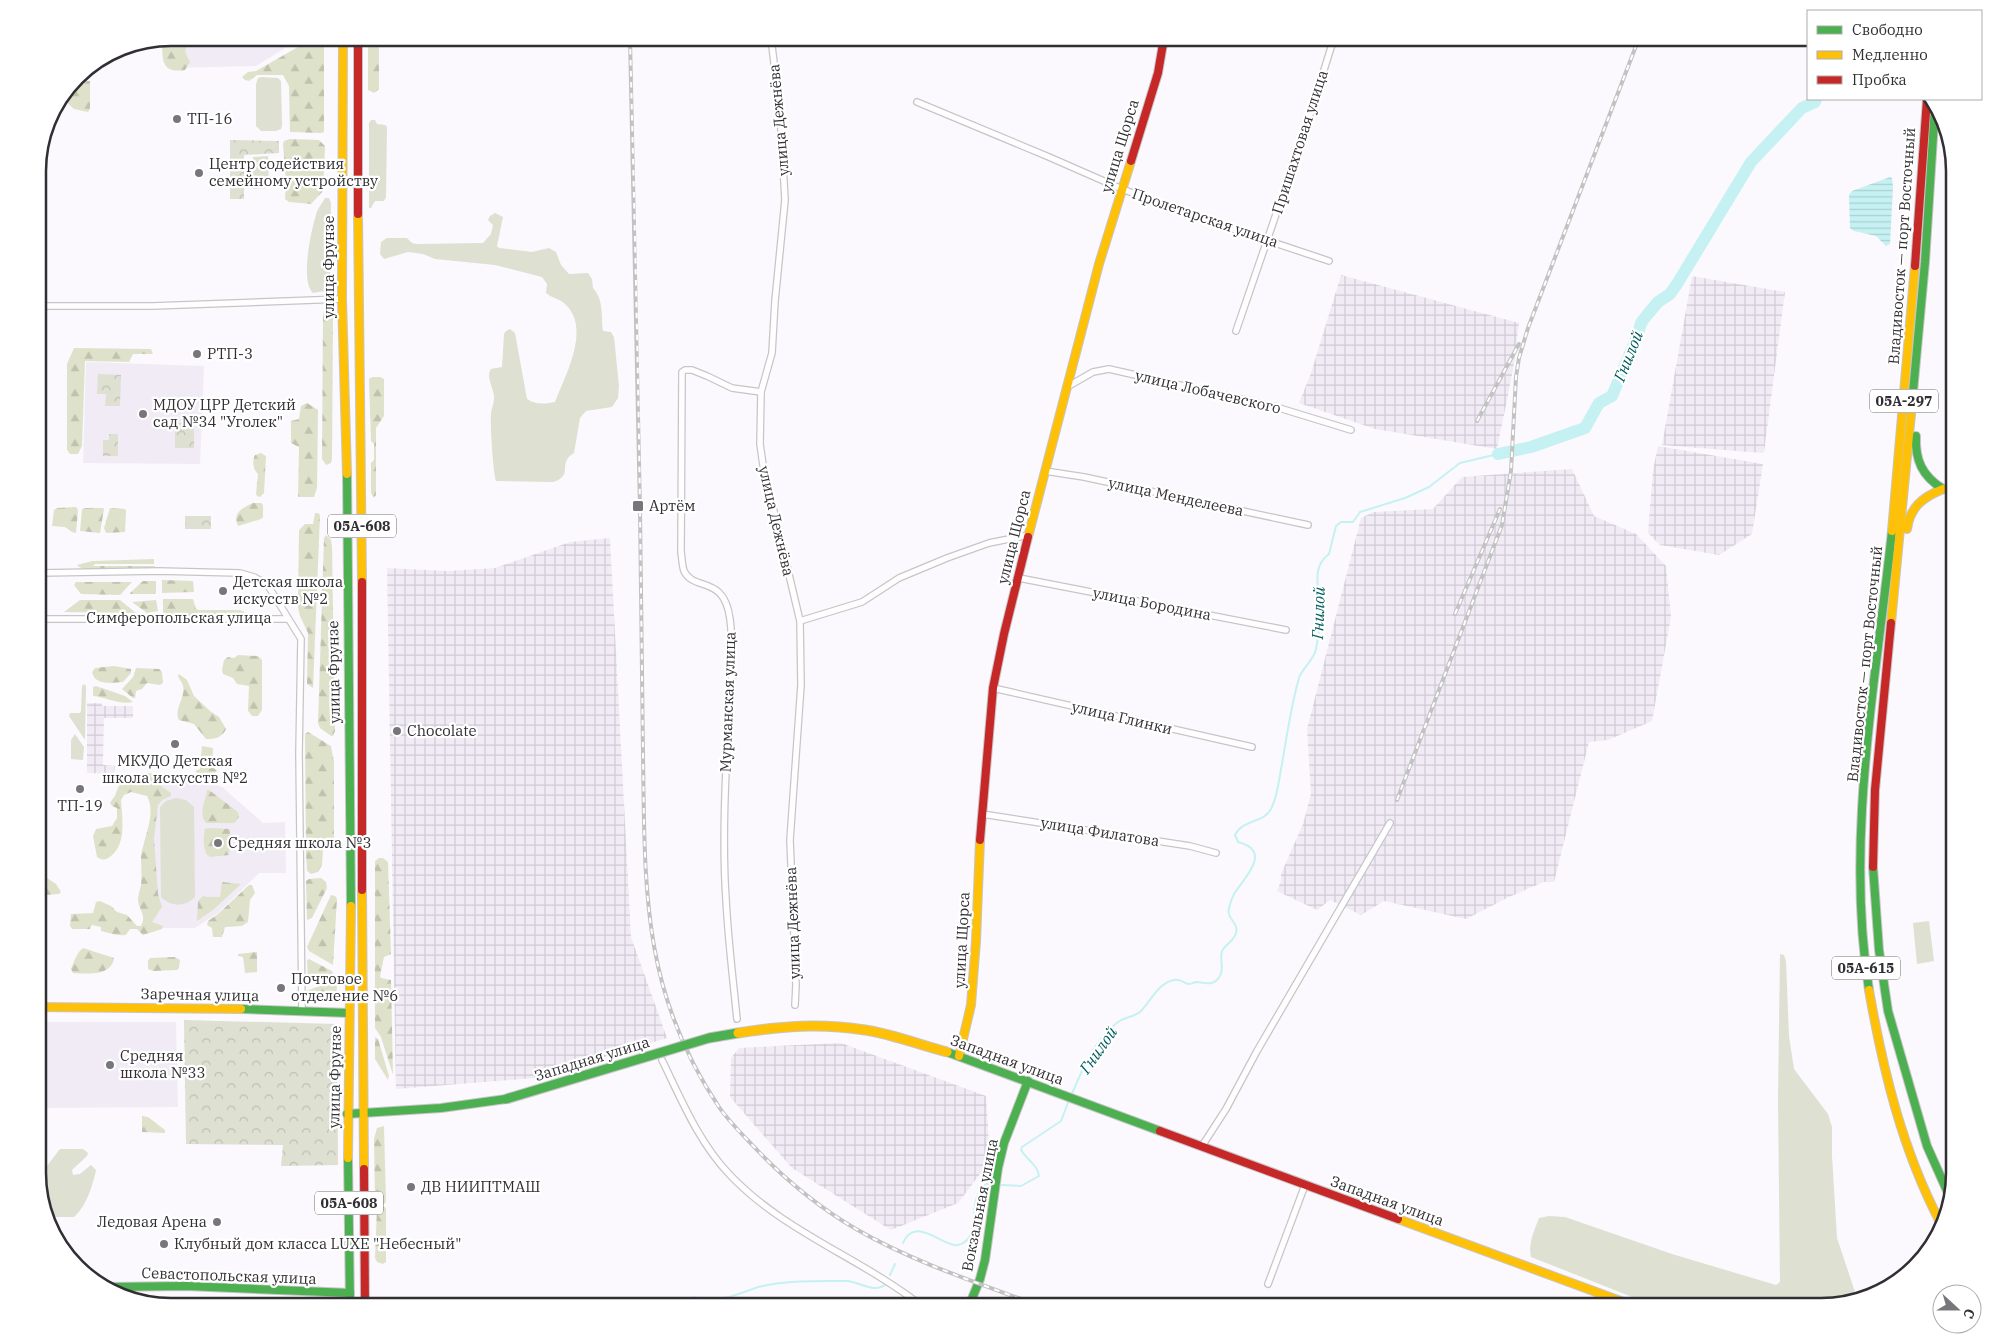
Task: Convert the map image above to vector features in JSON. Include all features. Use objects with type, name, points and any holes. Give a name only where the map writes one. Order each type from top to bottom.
[{"type":"main road","name":"улица Щорса","points":[[959,1056],[972,1005],[982,814],[993,688],[1018,578],[1067,387],[1122,189],[1158,73],[1163,46]]},
{"type":"main road","name":"улица Фрунзе","points":[[343,47],[342,299],[346,409],[351,886],[347,1114],[350,1298]]},
{"type":"main road","name":"улица Фрунзе","points":[[358,47],[359,406],[362,514],[362,1014],[366,1298]]},
{"type":"main road","name":"Владивосток — порт Восточный","points":[[1927,105],[1916,263],[1897,479],[1872,702],[1864,816],[1861,903],[1866,970],[1878,1037],[1893,1103],[1916,1172],[1937,1216]]},
{"type":"main road","name":"Владивосток — порт Восточный","points":[[1934,119],[1916,370],[1875,790],[1873,877],[1879,950],[1888,1011],[1927,1146],[1945,1187]]},
{"type":"main road","points":[[1895,596],[1901,579],[1907,522],[1912,510],[1926,495],[1943,489],[1928,479],[1921,471],[1917,462],[1915,449],[1920,387],[1916,370]]},
{"type":"main road","name":"Заречная улица","points":[[47,1007],[302,1010],[362,1014]]},
{"type":"main road","name":"Западная улица","points":[[347,1114],[456,1107],[506,1099],[709,1038],[782,1026],[817,1025],[866,1030],[959,1056],[1612,1298]]},
{"type":"main road","name":"Вокзальная улица","points":[[972,1298],[985,1260],[998,1168],[1004,1143],[1028,1081]]},
{"type":"main road","name":"Севастопольская улица","points":[[121,1287],[186,1286],[350,1293],[366,1292]]},
{"type":"street","name":"Пришахтовая улица","points":[[1236,331],[1308,121],[1331,46]]},
{"type":"street","name":"улица Дежнёва","points":[[772,47],[780,112],[785,200],[772,353],[761,392],[760,444],[762,465],[800,621],[801,685],[790,840],[796,985],[795,1006]]},
{"type":"street","name":"Пролетарская улица","points":[[917,102],[1122,189],[1188,214],[1329,260]]},
{"type":"street","points":[[47,306],[153,306],[342,299]]},
{"type":"street","name":"улица Лобачевского","points":[[1067,387],[1093,372],[1109,369],[1276,407],[1351,430]]},
{"type":"street","name":"Мурманская улица","points":[[738,1019],[725,896],[726,768],[732,639],[728,602],[723,595],[691,578],[684,572],[681,552],[682,372],[692,370],[732,388],[761,392]]},
{"type":"street","name":"улица Менделеева","points":[[1045,471],[1094,479],[1308,525]]},
{"type":"street","points":[[800,621],[862,602],[899,578],[947,558],[989,543],[1029,535]]},
{"type":"street","name":"Симферопольская улица","points":[[47,573],[158,571],[240,573],[268,584],[288,619],[47,619]]},
{"type":"street","name":"улица Бородина","points":[[1018,578],[1286,630]]},
{"type":"street","points":[[288,619],[301,639],[299,752],[302,1010]]},
{"type":"street","name":"улица Глинки","points":[[993,688],[1252,747]]},
{"type":"street","name":"улица Филатова","points":[[982,814],[1181,845],[1216,854]]},
{"type":"street","points":[[1202,1146],[1226,1109],[1257,1051],[1390,823]]},
{"type":"street","points":[[662,1060],[700,1133],[729,1174],[786,1222],[890,1283],[911,1298]]},
{"type":"street","points":[[1268,1284],[1305,1185]]},
{"type":"shaded area","points":[[172,47],[287,47],[256,66],[172,68]]},
{"type":"shaded area","points":[[1341,275],[1519,323],[1513,370],[1497,449],[1375,429],[1299,403],[1311,373]]},
{"type":"shaded area","points":[[1692,276],[1785,292],[1764,452],[1762,453],[1662,445]]},
{"type":"shaded area","name":"МДОУ ЦРР Детский сад №34 \"Уголек\"","points":[[86,362],[204,366],[200,464],[83,463]]},
{"type":"shaded area","points":[[1658,446],[1763,464],[1752,534],[1719,555],[1660,545],[1648,533],[1653,470]]},
{"type":"shaded area","points":[[1572,469],[1594,516],[1636,534],[1666,566],[1671,617],[1652,721],[1608,740],[1589,742],[1554,882],[1544,882],[1466,919],[1384,901],[1361,915],[1330,900],[1317,910],[1277,891],[1281,881],[1281,874],[1303,824],[1311,794],[1307,729],[1361,518],[1373,512],[1433,509],[1462,477]]},
{"type":"shaded area","points":[[610,538],[631,937],[667,1038],[536,1078],[396,1089],[387,568],[448,571],[495,568],[570,542]]},
{"type":"shaded area","points":[[87,703],[102,703],[102,706],[133,706],[133,718],[104,718],[103,765],[115,766],[114,774],[87,773]]},
{"type":"shaded area","name":"Средняя школа №3","points":[[151,779],[200,780],[208,782],[222,787],[263,823],[285,822],[286,873],[259,873],[218,913],[195,928],[151,928]]},
{"type":"shaded area","name":"Средняя школа №33","points":[[47,1022],[176,1022],[178,1107],[47,1108]]},
{"type":"shaded area","points":[[841,1043],[986,1096],[990,1161],[958,1203],[891,1230],[792,1168],[730,1097],[731,1058],[739,1048]]},
{"type":"green space","points":[[162,47],[186,47],[185,52],[190,62],[185,70],[177,71],[167,67],[163,58]]},
{"type":"green space","points":[[298,47],[324,47],[324,132],[321,133],[290,132],[289,86],[283,75],[257,75],[249,81],[242,77],[248,72],[256,71]]},
{"type":"green space","points":[[368,48],[379,48],[379,89],[374,93],[368,90]]},
{"type":"green space","points":[[258,78],[278,78],[281,81],[282,125],[281,129],[276,131],[261,131],[256,126],[256,84]]},
{"type":"green space","points":[[85,81],[90,81],[90,109],[88,112],[74,109],[67,102]]},
{"type":"green space","points":[[371,120],[375,120],[377,124],[387,127],[386,197],[384,201],[375,201],[371,208],[369,208],[369,123]]},
{"type":"green space","points":[[290,139],[319,140],[325,146],[323,191],[311,204],[289,202],[285,199],[286,183],[283,144],[284,141]]},
{"type":"green space","points":[[230,140],[279,141],[279,153],[244,155],[244,199],[230,199]]},
{"type":"green space","points":[[268,156],[269,188],[253,189],[253,157]]},
{"type":"green space","points":[[325,198],[329,198],[331,203],[330,284],[325,291],[313,293],[307,278],[308,256],[318,209]]},
{"type":"green space","points":[[495,213],[503,217],[497,246],[499,248],[532,252],[549,248],[556,252],[561,265],[569,274],[588,273],[599,298],[603,331],[611,332],[614,337],[619,386],[618,398],[612,407],[586,411],[580,418],[574,453],[566,461],[563,476],[553,482],[496,481],[491,427],[494,395],[489,372],[491,369],[502,367],[504,334],[510,329],[515,333],[527,399],[541,404],[555,402],[574,353],[576,339],[573,315],[566,305],[546,293],[547,284],[542,277],[495,265],[435,259],[423,254],[408,252],[384,259],[380,254],[381,242],[387,238],[407,238],[416,244],[483,243],[491,234],[493,225],[488,220]]},
{"type":"green space","points":[[327,308],[333,314],[332,459],[331,463],[326,465],[322,459],[323,316],[324,310]]},
{"type":"green space","points":[[74,348],[151,349],[153,354],[133,354],[129,362],[85,361],[82,446],[78,454],[70,454],[67,450],[67,364]]},
{"type":"green space","points":[[98,374],[121,375],[120,406],[105,406],[106,394],[97,394]]},
{"type":"green space","points":[[372,377],[384,379],[384,416],[376,428],[376,495],[374,498],[371,493],[371,463],[374,460],[374,444],[371,441],[369,379]]},
{"type":"green space","points":[[307,403],[318,410],[317,488],[314,497],[298,497],[299,447],[291,443],[291,421],[299,419],[301,406]]},
{"type":"green space","points":[[175,423],[194,423],[194,448],[175,448]]},
{"type":"green space","points":[[109,434],[118,434],[118,456],[103,456],[103,440],[109,440]]},
{"type":"green space","points":[[261,453],[266,456],[264,493],[260,497],[256,494],[258,474],[253,463],[255,455]]},
{"type":"green space","points":[[253,503],[261,503],[263,505],[263,517],[238,526],[236,521],[237,514]]},
{"type":"green space","points":[[76,507],[78,510],[76,533],[65,527],[52,526],[54,510],[57,508]]},
{"type":"green space","points":[[110,508],[125,509],[125,532],[106,533],[104,528]]},
{"type":"green space","points":[[82,509],[104,509],[100,533],[80,531]]},
{"type":"green space","points":[[315,513],[320,515],[313,688],[307,684],[308,633],[298,608],[299,530],[305,524],[313,524]]},
{"type":"green space","points":[[185,516],[211,516],[211,529],[185,529]]},
{"type":"green space","points":[[326,535],[331,540],[332,547],[335,731],[333,736],[320,728],[318,723],[324,538]]},
{"type":"green space","points":[[154,559],[154,564],[95,564],[93,566],[155,566],[155,569],[101,571],[82,568],[77,565],[92,561]]},
{"type":"green space","points":[[162,580],[193,581],[194,592],[162,593]]},
{"type":"green space","points":[[143,581],[156,581],[155,594],[130,593]]},
{"type":"green space","points":[[76,582],[132,582],[120,595],[81,594],[74,585]]},
{"type":"green space","points":[[163,599],[193,599],[196,609],[199,610],[240,610],[245,612],[243,618],[163,616]]},
{"type":"green space","points":[[80,600],[120,600],[136,613],[64,612]]},
{"type":"green space","points":[[156,600],[158,611],[147,613],[132,602]]},
{"type":"green space","points":[[238,655],[258,656],[262,660],[262,710],[258,716],[252,716],[248,711],[249,686],[237,684],[233,678],[223,674],[224,660]]},
{"type":"green space","points":[[114,666],[131,669],[131,673],[123,682],[104,683],[97,680],[92,672],[95,668]]},
{"type":"green space","points":[[136,668],[159,669],[162,672],[163,683],[160,685],[147,683],[142,689],[136,691],[135,698],[133,698],[122,689],[133,677]]},
{"type":"green space","points":[[179,674],[187,680],[194,696],[219,717],[226,729],[220,736],[206,739],[194,724],[179,720],[178,711],[183,688],[178,676]]},
{"type":"green space","points":[[85,684],[85,740],[69,716],[70,713],[80,713],[81,711],[82,686]]},
{"type":"green space","points":[[96,686],[125,696],[133,702],[118,702],[93,696],[93,687]]},
{"type":"green space","points":[[308,732],[331,746],[334,762],[334,838],[323,849],[322,865],[318,872],[311,874],[307,871],[306,854],[305,734]]},
{"type":"green space","points":[[75,734],[84,747],[83,760],[71,759],[71,740]]},
{"type":"green space","points":[[202,746],[213,748],[212,766],[217,771],[207,781],[195,771],[200,769]]},
{"type":"green space","points":[[140,773],[187,774],[196,778],[194,782],[177,779],[164,781],[161,786],[171,793],[171,796],[162,800],[158,805],[154,838],[158,894],[162,907],[152,922],[163,926],[162,929],[143,935],[137,929],[130,929],[126,935],[122,935],[101,931],[101,927],[92,925],[90,929],[72,929],[70,926],[71,914],[93,913],[96,902],[100,901],[111,906],[117,912],[127,915],[137,926],[141,926],[143,922],[138,900],[142,850],[151,811],[147,796],[131,792],[124,795],[121,800],[122,830],[119,845],[116,851],[106,859],[97,857],[93,836],[96,829],[112,826],[117,818],[117,808],[110,803],[122,782],[128,777]]},
{"type":"green space","points":[[207,790],[238,812],[239,817],[234,823],[206,823],[203,811]]},
{"type":"green space","points":[[176,798],[186,800],[194,807],[195,897],[187,903],[178,905],[169,903],[161,897],[160,807],[166,801]]},
{"type":"green space","points":[[205,829],[230,829],[229,855],[210,857],[207,855],[204,846],[204,835]]},
{"type":"green space","points":[[383,858],[388,862],[391,954],[384,957],[380,976],[381,978],[391,980],[393,1075],[381,1037],[375,1028],[375,861]]},
{"type":"green space","points":[[47,878],[56,884],[61,892],[59,894],[47,895]]},
{"type":"green space","points":[[321,878],[326,882],[327,888],[312,918],[307,920],[306,881]]},
{"type":"green space","points":[[222,882],[241,884],[213,910],[197,921],[198,901],[203,896],[220,897]]},
{"type":"green space","points":[[249,885],[252,885],[255,893],[250,900],[248,922],[242,926],[225,927],[222,937],[213,937],[212,928],[207,925],[208,921]]},
{"type":"green space","points":[[331,895],[337,899],[333,965],[309,951],[307,947]]},
{"type":"green space","points":[[1929,921],[1934,961],[1917,964],[1913,923]]},
{"type":"green space","points":[[83,948],[114,958],[112,964],[109,968],[98,973],[73,973],[71,969],[77,955]]},
{"type":"green space","points":[[257,952],[257,972],[245,973],[243,957],[238,956],[238,954]]},
{"type":"green space","points":[[1780,954],[1784,955],[1786,961],[1789,1036],[1794,1069],[1828,1114],[1832,1127],[1837,1238],[1855,1292],[1837,1297],[1821,1298],[1635,1298],[1531,1257],[1531,1242],[1539,1218],[1549,1216],[1565,1217],[1672,1254],[1776,1285],[1780,1282],[1778,1100]]},
{"type":"green space","points":[[175,957],[180,960],[177,970],[153,971],[148,969],[150,958]]},
{"type":"green space","points":[[309,959],[332,971],[333,974],[308,983],[307,960]]},
{"type":"green space","points":[[333,981],[337,984],[336,1003],[307,1000],[306,991]]},
{"type":"green space","points":[[184,1020],[337,1024],[338,1165],[281,1166],[283,1145],[186,1144]]},
{"type":"green space","points":[[375,1037],[378,1039],[389,1076],[388,1080],[375,1059]]},
{"type":"green space","points":[[142,1116],[148,1117],[165,1130],[165,1133],[142,1132]]},
{"type":"green space","points":[[384,1126],[386,1202],[377,1205],[375,1203],[374,1139],[377,1128]]},
{"type":"green space","points":[[60,1149],[83,1149],[88,1153],[72,1170],[73,1175],[80,1174],[91,1165],[96,1170],[85,1202],[74,1217],[55,1217],[49,1197],[47,1166]]},
{"type":"green space","points":[[377,1207],[385,1207],[386,1209],[386,1262],[383,1264],[377,1262],[375,1258]]},
{"type":"water","points":[[1890,177],[1892,178],[1893,187],[1890,244],[1886,246],[1876,236],[1854,231],[1850,228],[1849,195],[1852,191]]},
{"type":"waterway","name":"Гнилой","points":[[1498,454],[1531,447],[1585,428],[1599,403],[1612,396],[1641,323],[1658,302],[1670,294],[1677,284],[1751,162],[1802,108],[1816,100]]},
{"type":"waterway","name":"Гнилой","points":[[1071,1096],[1095,1046],[1118,1022],[1141,1011],[1164,985],[1176,980],[1188,984],[1196,982],[1210,983],[1215,982],[1220,977],[1222,951],[1236,933],[1236,926],[1229,915],[1230,905],[1234,894],[1253,866],[1255,858],[1254,852],[1249,846],[1238,842],[1235,835],[1243,826],[1264,817],[1271,809],[1275,798],[1291,710],[1299,678],[1316,649],[1320,619],[1317,582],[1319,566],[1329,554],[1336,526],[1341,522],[1353,522],[1360,512],[1405,498],[1429,487],[1460,463],[1498,454]]},
{"type":"waterway","name":"Гнилой","points":[[1002,1185],[1021,1186],[1039,1176],[1034,1166],[1021,1150],[1022,1147],[1061,1121],[1069,1100]]},
{"type":"waterway","name":"Гнилой","points":[[903,1243],[908,1235],[915,1232],[930,1234],[952,1245],[965,1242],[972,1232],[977,1197],[986,1184],[990,1184]]},
{"type":"waterway","name":"Гнилой","points":[[890,1275],[895,1264]]},
{"type":"waterway","name":"Гнилой","points":[[723,1298],[772,1284],[805,1281],[847,1281],[872,1288],[882,1287],[886,1284]]},
{"type":"waterway","name":"Гнилой","points":[[688,1298],[703,1298]]},
{"type":"railway","points":[[1397,800],[1502,525],[1511,471],[1516,377],[1519,358],[1528,328],[1636,46]]},
{"type":"railway","points":[[630,47],[645,849],[652,937],[661,979],[674,1022],[693,1064],[723,1113],[769,1162],[804,1193],[856,1229],[900,1252],[1019,1298]]},
{"type":"railway","points":[[1477,421],[1519,344]]},
{"type":"railway","points":[[1455,614],[1500,509]]},
{"type":"traffic: fast","points":[[1911,414],[1925,262],[1934,119]]},
{"type":"traffic: fast","points":[[1916,436],[1917,453],[1921,467],[1930,479],[1943,489]]},
{"type":"traffic: fast","points":[[347,474],[351,906]]},
{"type":"traffic: fast","points":[[1869,990],[1862,933],[1860,876],[1862,818],[1865,760],[1892,531]]},
{"type":"traffic: fast","points":[[1873,867],[1879,950],[1888,1011],[1927,1146],[1945,1187]]},
{"type":"traffic: fast","points":[[241,1009],[349,1013]]},
{"type":"traffic: fast","points":[[506,1099],[709,1038],[738,1033]]},
{"type":"traffic: fast","points":[[947,1052],[1160,1131]]},
{"type":"traffic: fast","points":[[972,1298],[985,1260],[998,1168],[1004,1143],[1028,1081]]},
{"type":"traffic: fast","points":[[347,1114],[441,1108],[506,1099]]},
{"type":"traffic: fast","points":[[348,1158],[350,1298]]},
{"type":"traffic: fast","points":[[121,1287],[186,1286],[350,1293]]},
{"type":"traffic: slow","points":[[343,47],[342,299],[347,474]]},
{"type":"traffic: slow","points":[[1028,537],[1099,264],[1131,161]]},
{"type":"traffic: slow","points":[[358,214],[362,582]]},
{"type":"traffic: slow","points":[[1892,531],[1915,266]]},
{"type":"traffic: slow","points":[[1891,623],[1911,414]]},
{"type":"traffic: slow","points":[[1907,529],[1914,509],[1924,499],[1943,489]]},
{"type":"traffic: slow","points":[[959,1056],[971,1005],[976,941],[980,840]]},
{"type":"traffic: slow","points":[[362,890],[364,1169]]},
{"type":"traffic: slow","points":[[348,1158],[351,906]]},
{"type":"traffic: slow","points":[[1869,990],[1881,1050],[1896,1109],[1915,1166],[1937,1216]]},
{"type":"traffic: slow","points":[[47,1007],[241,1009]]},
{"type":"traffic: slow","points":[[738,1033],[801,1026],[848,1028],[885,1034],[947,1052]]},
{"type":"traffic: slow","points":[[1398,1219],[1612,1298]]},
{"type":"traffic: jam","points":[[1131,161],[1158,73],[1163,46]]},
{"type":"traffic: jam","points":[[358,47],[358,214]]},
{"type":"traffic: jam","points":[[1915,266],[1927,105]]},
{"type":"traffic: jam","points":[[980,840],[993,688],[1028,537]]},
{"type":"traffic: jam","points":[[362,582],[362,890]]},
{"type":"traffic: jam","points":[[1873,867],[1875,790],[1891,623]]},
{"type":"traffic: jam","points":[[1160,1131],[1398,1219]]},
{"type":"traffic: jam","points":[[364,1169],[365,1298]]},
{"type":"place","name":"ТП-16","points":[[177,119]]},
{"type":"place","name":"Центр содействия семейному устройству","points":[[199,173]]},
{"type":"place","name":"РТП-3","points":[[197,354]]},
{"type":"place","name":"МДОУ ЦРР Детский сад №34 \"Уголек\"","points":[[143,414]]},
{"type":"place","name":"Артём","points":[[638,506]]},
{"type":"place","name":"Детская школа искусств №2","points":[[223,591]]},
{"type":"place","name":"Chocolate","points":[[397,731]]},
{"type":"place","name":"МКУДО Детская школа искусств №2","points":[[175,744]]},
{"type":"place","name":"ТП-19","points":[[80,789]]},
{"type":"place","name":"Средняя школа №3","points":[[218,843]]},
{"type":"place","name":"Почтовое отделение №6","points":[[281,988]]},
{"type":"place","name":"Средняя школа №33","points":[[110,1065]]},
{"type":"place","name":"ДВ НИИПТМАШ","points":[[411,1187]]},
{"type":"place","name":"Ледовая Арена","points":[[217,1222]]},
{"type":"place","name":"Клубный дом класса LUXE \"Небесный\"","points":[[164,1244]]}]
